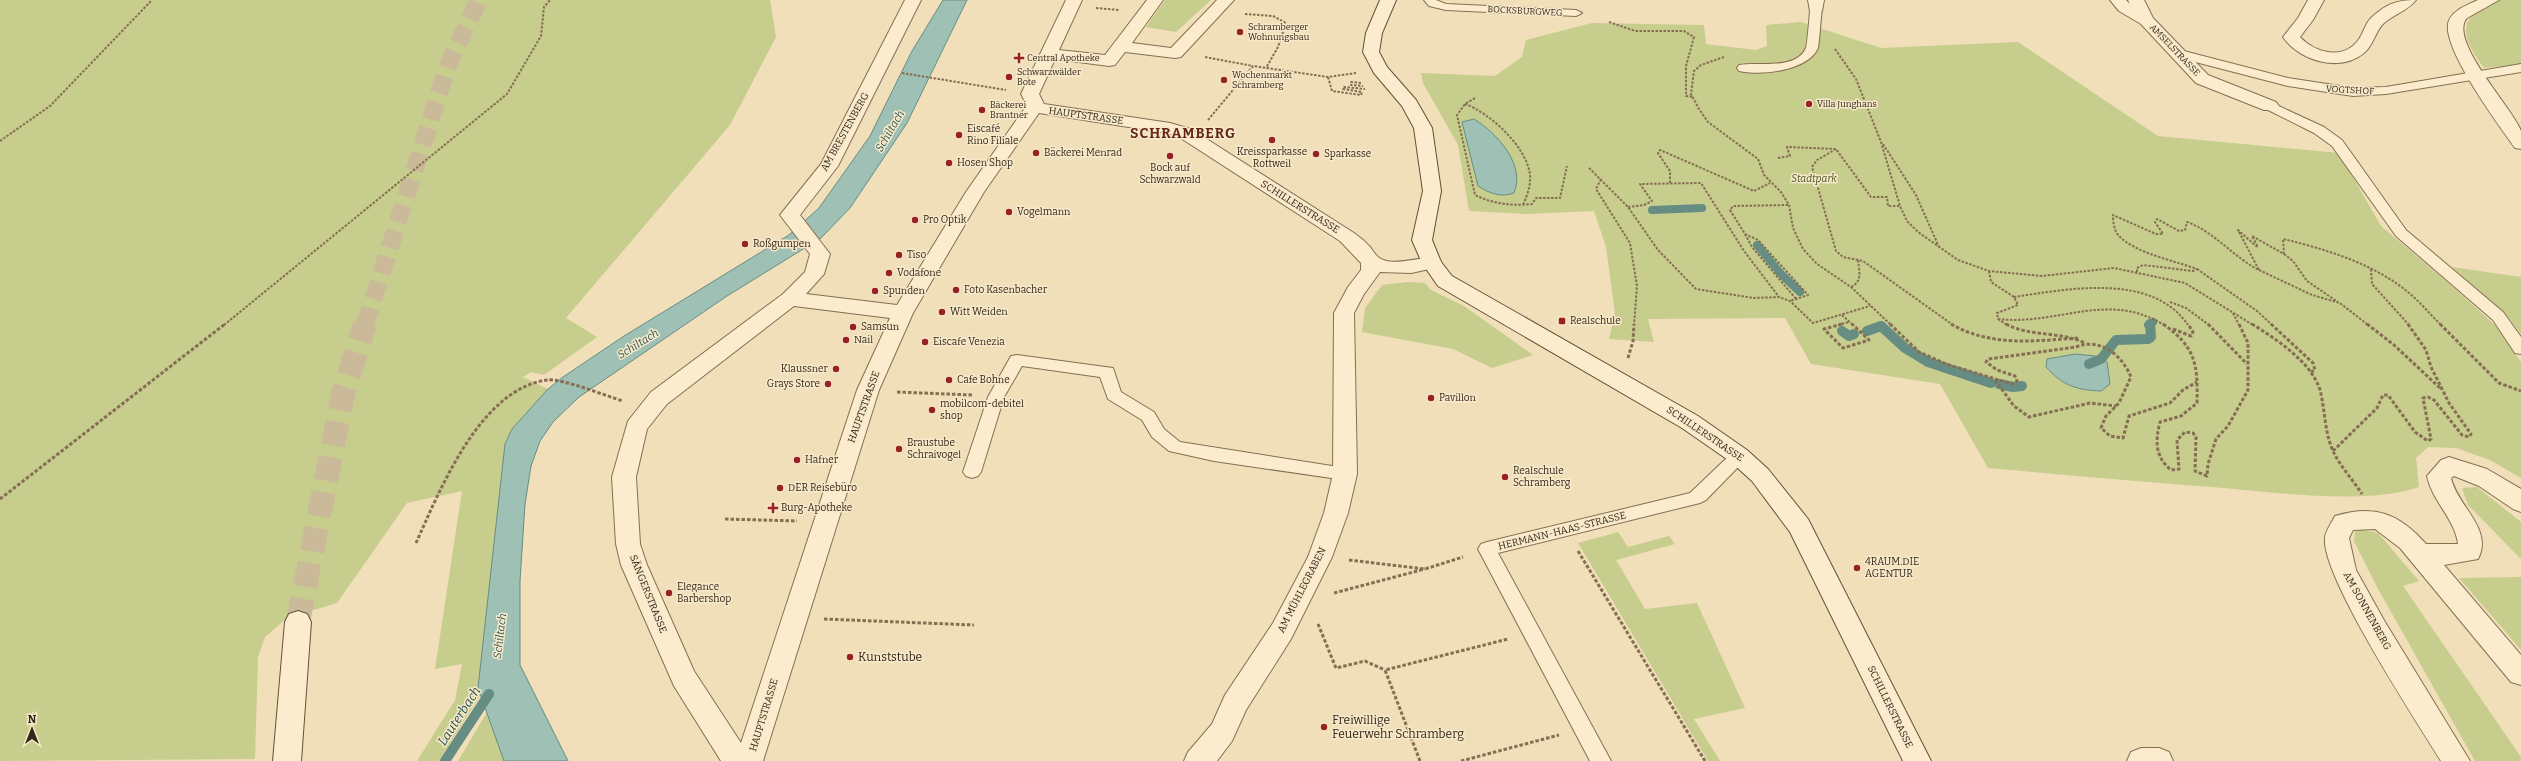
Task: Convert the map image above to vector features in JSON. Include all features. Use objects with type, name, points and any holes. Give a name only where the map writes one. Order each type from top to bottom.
[{"type":"street","name":"AM BRESTENBERG","points":[[820,254],[790,215],[828,166],[878,71],[913,0]]},
{"type":"street","name":"SCHILLERSTRASSE","points":[[1388,0],[1374,33],[1371,52],[1378,66],[1410,104],[1424,134],[1432,191],[1422,240],[1432,263],[1445,281],[1690,422],[1739,456],[1773,490],[1799,526],[1917,761]]},
{"type":"street","name":"AMSELSTRASSE","points":[[2118,0],[2125,8],[2146,20],[2180,54],[2202,79],[2270,106]]},
{"type":"street","name":"AMSELSTRASSE","points":[[2136,0],[2146,20]]},
{"type":"street","points":[[2316,0],[2305,20],[2291,37],[2297,45],[2307,52],[2326,58],[2349,57],[2365,43],[2375,23],[2408,0]]},
{"type":"street","points":[[2491,0],[2467,12],[2456,21],[2454,32],[2477,77],[2521,144]]},
{"type":"street","name":"HAUPTSTRASSE","points":[[750,761],[868,390],[903,313],[975,192],[1033,100],[1073,3]]},
{"type":"street","points":[[1121,47],[1175,53],[1220,5]]},
{"type":"street","points":[[1051,54],[1109,61],[1136,28],[1151,6]]},
{"type":"street","name":"HAUPTSTRASSE","points":[[1033,100],[1040,109],[1170,128],[1185,133]]},
{"type":"street","name":"SCHILLERSTRASSE","points":[[1185,133],[1342,234],[1361,249],[1370,262]]},
{"type":"street","name":"SÄNGERSTRASSE","points":[[737,761],[684,678],[634,565],[628,544],[624,477],[636,427],[659,398],[790,299],[814,274],[820,254]]},
{"type":"street","points":[[1370,262],[1397,268],[1432,263]]},
{"type":"street","name":"AM MÜHLEGRABEN","points":[[1198,761],[1206,754],[1222,732],[1235,703],[1282,631],[1320,557],[1336,513],[1345,474],[1343,360],[1344,313],[1355,292],[1371,271],[1370,262]]},
{"type":"street","points":[[790,299],[903,313]]},
{"type":"street","points":[[2421,552],[2447,555],[2469,552],[2472,541],[2465,525],[2443,491],[2439,476],[2450,466],[2475,472],[2492,480],[2521,503]]},
{"type":"street","name":"AM SONNENBERG","points":[[2456,761],[2376,630],[2344,571],[2337,538],[2344,523],[2362,519],[2380,520],[2421,552],[2521,674]]},
{"type":"street","points":[[287,761],[298,622]]},
{"type":"street","points":[[2141,761],[2159,761]]},
{"type":"lane","name":"BOCKSBURGWEG","points":[[1430,0],[1433,4],[1446,7],[1576,13]]},
{"type":"lane","points":[[1743,68],[1780,66],[1799,61],[1810,53],[1813,46],[1811,37],[1816,4]]},
{"type":"lane","name":"VOGTSHOF","points":[[2180,54],[2291,84],[2354,92],[2390,92],[2439,81],[2477,77],[2521,68]]},
{"type":"lane","points":[[2270,106],[2319,130],[2337,144],[2401,233],[2498,316],[2521,349]]},
{"type":"lane","points":[[972,472],[996,397],[1017,360],[1107,372],[1114,396],[1148,416],[1158,433],[1175,447],[1214,455],[1345,474]]},
{"type":"lane","name":"HERMANN-HAAS-STRASSE","points":[[1601,761],[1487,549],[1694,498],[1700,495],[1739,456]]},
{"type":"path","points":[[0,141],[50,106],[152,0]]},
{"type":"path","points":[[0,499],[229,320],[506,94],[541,36],[544,7],[550,0]]},
{"type":"path","points":[[1073,3],[1151,6]]},
{"type":"path","points":[[1220,5],[1284,20],[1286,27],[1266,68]]},
{"type":"path","points":[[1609,22],[1616,27],[1628,29],[1684,31],[1694,37],[1686,66],[1686,96],[1693,97]]},
{"type":"path","points":[[1811,37],[1835,49],[1856,79],[1870,119],[1881,142],[1916,195],[1939,247]]},
{"type":"path","points":[[1175,53],[1328,77],[1358,73],[1361,77]]},
{"type":"path","points":[[1726,56],[1701,65],[1694,71],[1691,87],[1693,97],[1708,122],[1758,159],[1770,183],[1781,192],[1789,205],[1793,228],[1803,249],[1817,264],[1851,287],[1919,352],[1995,380],[2012,384],[2017,382],[2014,376],[1997,370],[1986,362],[1988,359],[2076,347],[2086,343]]},
{"type":"path","points":[[1185,133],[1206,124],[1235,85],[1253,66]]},
{"type":"path","points":[[898,72],[1033,100]]},
{"type":"path","points":[[1328,77],[1332,91],[1360,95],[1362,92],[1343,89],[1344,87],[1367,90],[1368,87],[1350,84],[1351,82],[1365,84]]},
{"type":"path","points":[[1476,98],[1464,104],[1457,115],[1475,195],[1491,203],[1523,205],[1532,204],[1536,198],[1560,198],[1567,166]]},
{"type":"path","points":[[1464,104],[1479,110],[1508,135],[1518,148],[1529,169],[1530,182],[1523,205]]},
{"type":"path","points":[[1881,142],[1900,206],[1907,221],[1939,247],[1958,260],[1989,271],[2042,276],[2114,268],[2185,283],[2232,312],[2293,355],[2311,372],[2321,393],[2324,420],[2333,451],[2359,490]]},
{"type":"path","points":[[1778,158],[1790,156],[1787,147],[1836,149]]},
{"type":"path","points":[[1836,149],[1872,197],[1887,197],[1888,206],[1900,206]]},
{"type":"path","points":[[1836,149],[1817,160],[1812,167],[1836,251],[1843,257],[1863,261],[1939,316],[1965,332],[1990,339],[2022,342],[2078,338]]},
{"type":"path","points":[[1670,183],[1672,177],[1666,163],[1658,153],[1660,150],[1668,152],[1727,181],[1754,191],[1770,183]]},
{"type":"path","points":[[1589,168],[1628,207],[1658,250],[1679,274],[1696,289],[1754,298],[1780,297],[1790,301],[1812,323],[1870,306]]},
{"type":"path","points":[[1601,179],[1596,189],[1630,243],[1637,286],[1633,341],[1623,384]]},
{"type":"path","points":[[1628,207],[1644,205],[1652,201],[1640,184],[1701,183],[1744,251],[1780,297]]},
{"type":"path","points":[[1789,205],[1733,206],[1730,210],[1752,247],[1797,300]]},
{"type":"path","points":[[2311,372],[2315,370],[2313,363],[2257,311],[2196,269],[2142,248],[2118,235],[2113,222],[2113,215],[2122,216],[2155,236],[2163,234],[2155,222],[2157,219],[2179,231],[2185,230],[2187,222],[2195,224],[2216,237],[2248,266],[2312,295],[2340,304]]},
{"type":"path","points":[[2259,270],[2238,230],[2256,246],[2258,247],[2252,236],[2284,254],[2292,261],[2307,281],[2394,345],[2443,391]]},
{"type":"path","points":[[1745,234],[1758,240],[1808,296],[1790,301]]},
{"type":"path","points":[[2284,254],[2283,239],[2287,239],[2329,252],[2371,269],[2408,292],[2499,383],[2521,391]]},
{"type":"path","points":[[1851,287],[1857,284],[1860,278],[1858,260]]},
{"type":"path","points":[[2137,272],[2137,268],[2143,265],[2194,271],[2196,269]]},
{"type":"path","points":[[2333,451],[2377,408],[2383,395],[2388,395],[2394,400],[2419,437],[2428,441],[2430,439],[2423,398],[2428,397],[2434,400],[2462,435],[2469,437],[2471,434],[2469,429],[2449,403],[2431,367],[2426,350],[2404,318],[2372,284],[2371,269]]},
{"type":"path","points":[[1989,271],[1991,282],[2014,297],[2018,305],[2015,308],[1997,313],[1998,319],[2004,324],[2078,338],[2086,343],[2113,351],[2124,360],[2131,377],[2116,406],[2106,416],[2101,428],[2110,436],[2123,438],[2129,416],[2170,403],[2183,390],[2197,382]]},
{"type":"path","points":[[2014,297],[2057,290],[2114,289],[2156,296],[2186,308],[2206,321],[2215,333],[2248,364]]},
{"type":"path","points":[[1998,319],[2024,322],[2089,310],[2112,308],[2149,317],[2185,336],[2191,336],[2193,332],[2181,313],[2167,301]]},
{"type":"path","points":[[2171,328],[2187,348],[2197,369],[2197,403],[2181,416],[2160,422],[2156,438],[2159,456],[2164,465],[2171,470],[2179,469],[2177,440],[2185,432],[2193,433],[2196,437],[2194,471],[2201,475],[2207,476],[2208,464],[2216,439],[2228,426],[2248,390],[2248,343],[2232,312]]},
{"type":"path","points":[[1842,315],[1869,340],[1843,348],[1824,328],[1849,322]]},
{"type":"path","points":[[416,543],[443,488],[471,437],[502,403],[526,386],[548,380],[597,394]]},
{"type":"path","points":[[1995,380],[2014,406],[2029,417],[2039,416],[2090,403],[2116,406]]},
{"type":"path","points":[[868,390],[996,397]]},
{"type":"path","points":[[725,519],[826,522]]},
{"type":"path","points":[[1565,530],[1705,761]]},
{"type":"path","points":[[1330,594],[1426,568],[1487,549]]},
{"type":"path","points":[[1320,557],[1426,568]]},
{"type":"path","points":[[794,619],[974,625]]},
{"type":"path","points":[[1316,620],[1336,668],[1365,661],[1385,670],[1532,633]]},
{"type":"path","points":[[1385,670],[1420,761]]},
{"type":"path","points":[[1460,761],[1584,728]]},
{"type":"green space","points":[[0,0],[770,0],[776,37],[730,125],[566,318],[597,337],[544,375],[531,372],[523,377],[548,389],[512,429],[478,688],[481,694],[439,761],[417,761],[455,700],[462,664],[435,669],[462,491],[407,503],[337,603],[287,618],[265,637],[258,657],[255,759],[0,761]]},
{"type":"green space","points":[[1165,0],[1211,0],[1176,32],[1146,27]]},
{"type":"green space","points":[[2498,0],[2521,0],[2521,64],[2484,68],[2471,48],[2466,34],[2466,27],[2476,11]]},
{"type":"green space","name":"Stadtpark","points":[[1801,22],[1881,48],[2018,42],[2158,136],[2339,153],[2381,226],[2445,280],[2496,326],[2521,362],[2521,478],[2490,460],[2456,448],[2428,447],[2416,458],[2419,487],[2397,492],[2349,497],[2297,495],[1988,468],[1940,384],[1811,364],[1785,318],[1648,319],[1654,342],[1609,339],[1615,313],[1606,247],[1594,211],[1526,214],[1469,211],[1458,145],[1423,83],[1421,73],[1495,76],[1522,57],[1526,40],[1592,23],[1704,25],[1706,44],[1756,50],[1767,46],[1766,25]]},
{"type":"green space","points":[[2452,267],[2521,277],[2521,334],[2509,318]]},
{"type":"green space","points":[[1407,282],[1425,283],[1431,290],[1464,306],[1533,355],[1492,368],[1453,349],[1362,332],[1365,308],[1382,285]]},
{"type":"green space","points":[[2477,487],[2521,522],[2521,559],[2468,505],[2462,488]]},
{"type":"green space","points":[[2364,530],[2378,533],[2419,581],[2403,586],[2521,757],[2521,761],[2475,761],[2377,587],[2354,541],[2355,531]]},
{"type":"green space","points":[[1618,532],[1628,547],[1669,536],[1675,544],[1616,560],[1645,609],[1697,603],[1745,708],[1694,719],[1720,761],[1708,761],[1578,543]]},
{"type":"green space","points":[[2521,577],[2521,650],[2459,578]]},
{"type":"green space","points":[[487,712],[504,761],[458,761]]},
{"type":"water","name":"Schiltach","points":[[943,0],[967,0],[907,123],[850,208],[821,238],[727,296],[579,397],[553,422],[540,441],[531,466],[525,504],[520,581],[520,665],[568,761],[504,761],[478,688],[505,444],[512,429],[548,389],[563,377],[624,336],[789,235],[819,208],[870,136],[912,51]]},
{"type":"water","points":[[1474,119],[1483,125],[1500,141],[1513,161],[1517,182],[1514,193],[1500,195],[1486,191],[1478,186],[1462,122]]},
{"type":"water","points":[[2075,354],[2095,356],[2107,362],[2110,384],[2101,391],[2085,390],[2071,386],[2058,379],[2046,367],[2047,359]]},
{"type":"waterway","points":[[1652,210],[1702,208]]},
{"type":"waterway","points":[[1757,245],[1782,275],[1800,292]]},
{"type":"waterway","points":[[2148,325],[2153,322]]},
{"type":"waterway","points":[[2089,364],[2101,359],[2116,340],[2148,339],[2151,337],[2150,324]]},
{"type":"waterway","points":[[1867,331],[1881,326],[1905,348],[1928,362],[1991,383]]},
{"type":"waterway","points":[[1842,331],[1849,336],[1854,334]]},
{"type":"waterway","points":[[1999,384],[2013,387],[2022,386]]},
{"type":"waterway","name":"Lauterbach","points":[[445,761],[489,694]]},
{"type":"tunnel","points":[[365,325],[448,65],[479,0]]},
{"type":"tunnel","points":[[298,622],[343,394],[365,324]]},
{"type":"place","name":"Schramberger Wohnungsbau","points":[[1240,32]]},
{"type":"place","name":"Central Apotheke","points":[[1019,58]]},
{"type":"place","name":"Schwarzwälder Bote","points":[[1009,77]]},
{"type":"place","name":"Wochenmarkt Schramberg","points":[[1224,80]]},
{"type":"place","name":"Villa Junghans","points":[[1809,104]]},
{"type":"place","name":"Bäckerei Brantner","points":[[982,110]]},
{"type":"place","name":"Eiscafé Rino Filiale","points":[[959,135]]},
{"type":"place","name":"Kreissparkasse Rottweil","points":[[1272,140]]},
{"type":"place","name":"Bäckerei Menrad","points":[[1036,153]]},
{"type":"place","name":"Sparkasse","points":[[1316,154]]},
{"type":"place","name":"Bock auf Schwarzwald","points":[[1170,156]]},
{"type":"place","name":"Hosen Shop","points":[[949,163]]},
{"type":"place","name":"Vogelmann","points":[[1009,212]]},
{"type":"place","name":"Pro Optik","points":[[915,220]]},
{"type":"place","name":"Roßgumpen","points":[[745,244]]},
{"type":"place","name":"Tiso","points":[[899,255]]},
{"type":"place","name":"Vodafone","points":[[889,273]]},
{"type":"place","name":"Foto Kasenbacher","points":[[956,290]]},
{"type":"place","name":"Spunden","points":[[875,291]]},
{"type":"place","name":"Witt Weiden","points":[[942,312]]},
{"type":"place","name":"Realschule","points":[[1562,321]]},
{"type":"place","name":"Samsun","points":[[853,327]]},
{"type":"place","name":"Nail","points":[[846,340]]},
{"type":"place","name":"Eiscafe Venezia","points":[[925,342]]},
{"type":"place","name":"Klaussner","points":[[836,369]]},
{"type":"place","name":"Cafe Bohne","points":[[949,380]]},
{"type":"place","name":"Grays Store","points":[[828,384]]},
{"type":"place","name":"Pavillon","points":[[1431,398]]},
{"type":"place","name":"mobilcom-debitel shop","points":[[932,410]]},
{"type":"place","name":"Braustube Schraivogel","points":[[899,449]]},
{"type":"place","name":"Hafner","points":[[797,460]]},
{"type":"place","name":"Realschule Schramberg","points":[[1505,477]]},
{"type":"place","name":"DER Reisebüro","points":[[780,488]]},
{"type":"place","name":"Burg-Apotheke","points":[[773,508]]},
{"type":"place","name":"4RAUM.DIE AGENTUR","points":[[1857,568]]},
{"type":"place","name":"Elegance Barbershop","points":[[669,593]]},
{"type":"place","name":"Kunststube","points":[[850,657]]},
{"type":"place","name":"Freiwillige Feuerwehr Schramberg","points":[[1324,727]]},
{"type":"district","name":"SCHRAMBERG","points":[[1183,133]]}]
